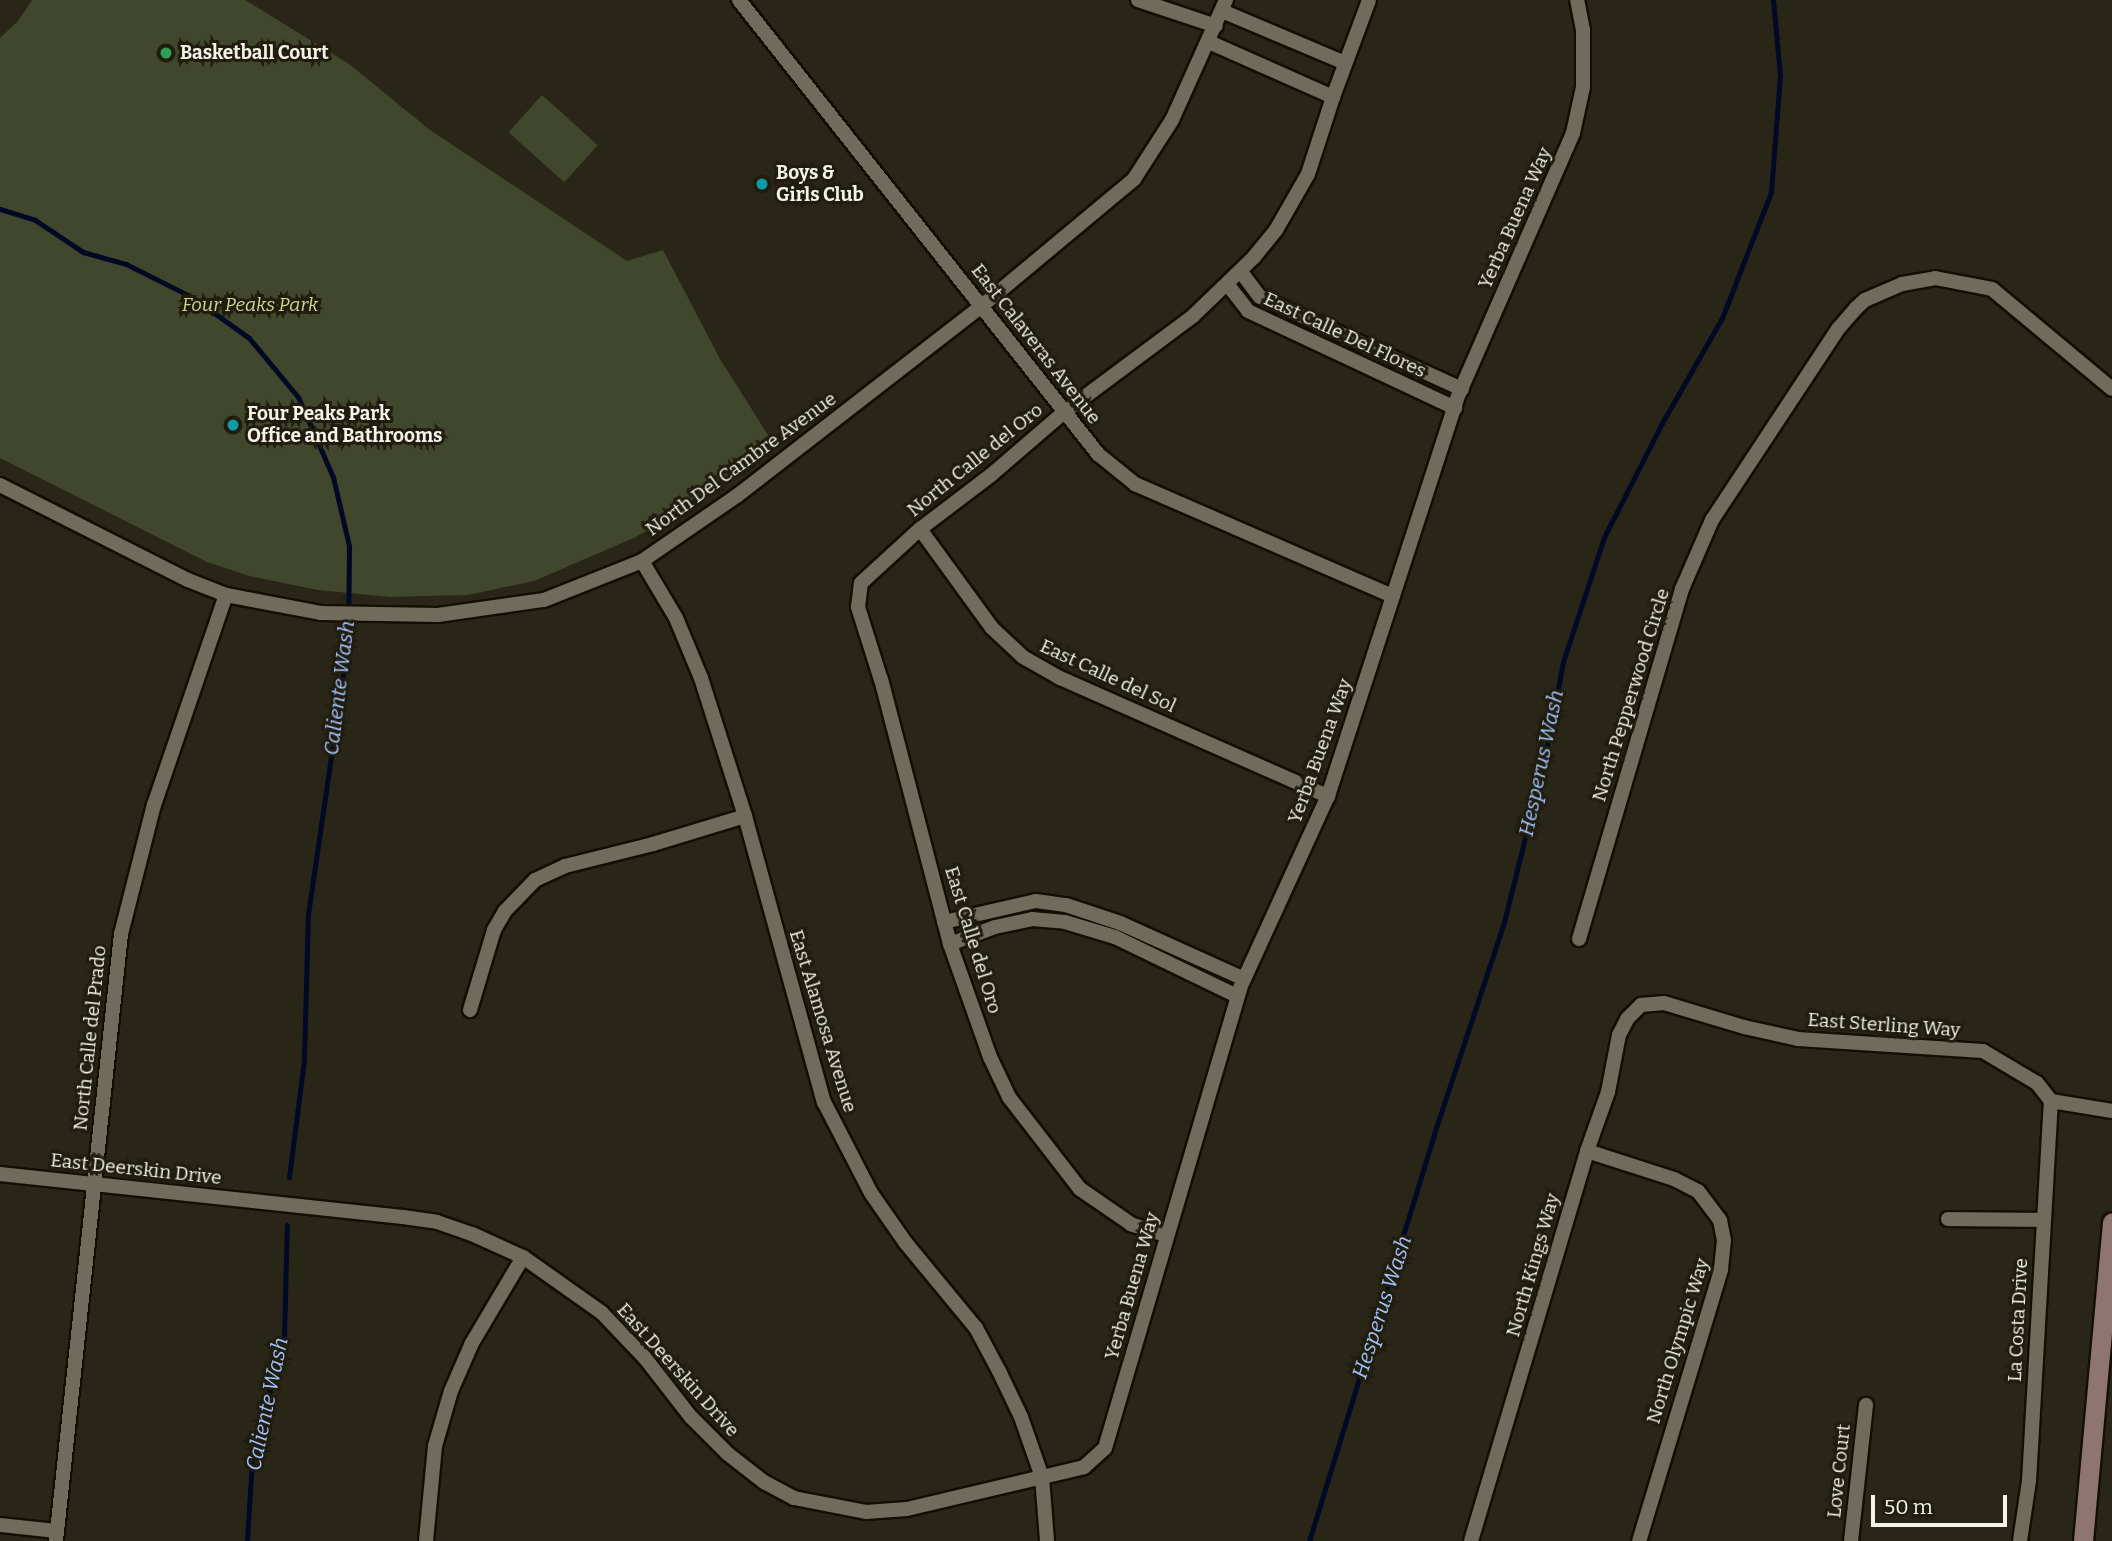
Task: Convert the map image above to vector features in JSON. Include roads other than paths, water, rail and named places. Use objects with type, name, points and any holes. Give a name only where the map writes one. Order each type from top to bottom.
[{"type":"main road","points":[[2082,1541],[2112,1222]]},
{"type":"street","name":"East Calaveras Avenue","points":[[739,0],[983,305],[1063,413],[1098,454],[1135,484],[1393,596]]},
{"type":"street","points":[[1138,0],[1216,26]]},
{"type":"street","name":"North Calle del Oro","points":[[861,583],[920,529],[991,475],[1063,413],[1193,316],[1241,272],[1276,230],[1308,174],[1369,0]]},
{"type":"street","name":"Yerba Buena Way","points":[[1042,1477],[1084,1467],[1105,1448],[1237,996],[1328,796],[1462,389],[1573,133],[1583,87],[1583,30],[1577,0]]},
{"type":"street","name":"North Del Cambre Avenue","points":[[0,485],[188,580],[226,595],[320,612],[438,615],[544,600],[642,561],[738,495],[983,305],[1134,179],[1172,120],[1224,5]]},
{"type":"street","points":[[1224,5],[1345,63]]},
{"type":"street","points":[[1209,42],[1333,97]]},
{"type":"street","name":"East Calle Del Flores","points":[[1241,272],[1260,297],[1462,389]]},
{"type":"street","name":"North Pepperwood Circle","points":[[1579,939],[1682,589],[1712,520],[1741,472],[1852,313],[1865,300],[1902,284],[1935,278],[1992,289],[2112,389]]},
{"type":"street","name":"East Calle Del Flores","points":[[1228,285],[1248,311],[1455,408]]},
{"type":"street","name":"East Calle del Sol","points":[[920,529],[986,620],[1023,657],[1060,678],[1328,796]]},
{"type":"street","name":"East Alamosa Avenue","points":[[642,561],[677,618],[701,678],[745,816],[813,1068],[839,1136],[871,1193],[905,1242],[976,1328],[1021,1417],[1042,1477],[1047,1541]]},
{"type":"street","name":"East Calle del Oro","points":[[861,583],[858,607],[881,680],[950,944],[990,1057],[1009,1097],[1068,1175],[1102,1207],[1131,1224],[1166,1235]]},
{"type":"street","name":"North Calle del Prado","points":[[57,1536],[121,934],[154,806],[226,595]]},
{"type":"street","points":[[470,1010],[494,930],[505,911],[535,880],[565,866],[653,844],[745,816]]},
{"type":"street","points":[[944,922],[1036,901],[1066,905],[1120,923],[1244,979]]},
{"type":"street","points":[[950,944],[995,927],[1032,919],[1065,922],[1115,937],[1237,996]]},
{"type":"street","name":"East Sterling Way","points":[[1641,1005],[1664,1003],[1798,1039],[1983,1051],[2037,1083],[2052,1101]]},
{"type":"street","name":"North Kings Way","points":[[1471,1541],[1587,1151],[1608,1092],[1619,1035],[1627,1019],[1641,1005]]},
{"type":"street","points":[[2052,1101],[2112,1111]]},
{"type":"street","name":"La Costa Drive","points":[[2020,1541],[2029,1481],[2052,1101]]},
{"type":"street","name":"North Olympic Way","points":[[1587,1151],[1674,1179],[1698,1191],[1720,1220],[1724,1240],[1721,1270],[1639,1541]]},
{"type":"street","name":"East Deerskin Drive","points":[[0,1174],[437,1222],[523,1257],[602,1312],[645,1358],[691,1417],[728,1454],[764,1482],[794,1498],[866,1512],[908,1509],[1042,1477]]},
{"type":"street","points":[[1948,1219],[2043,1220]]},
{"type":"street","points":[[426,1541],[435,1446],[451,1391],[472,1343],[523,1257]]},
{"type":"street","name":"Love Court","points":[[1851,1541],[1866,1405]]},
{"type":"street","points":[[0,1525],[57,1536]]},
{"type":"waterway","name":"Hesperus Wash","points":[[1309,1541],[1434,1134],[1504,922],[1544,761],[1563,662],[1604,537],[1662,423],[1722,318],[1771,192],[1780,75],[1773,0]]},
{"type":"waterway","name":"Caliente Wash","points":[[0,209],[35,220],[83,252],[126,264],[192,297],[249,338],[298,397],[333,477],[349,546],[348,640],[308,913],[304,1060],[289,1177]]},
{"type":"waterway","name":"Caliente Wash","points":[[247,1541],[252,1459],[284,1336],[287,1225]]},
{"type":"place","name":"Basketball Court","points":[[166,53]]},
{"type":"place","name":"Boys & Girls Club","points":[[762,184]]},
{"type":"place","name":"Four Peaks Park Office and Bathrooms","points":[[233,425]]},
{"type":"park label","name":"Four Peaks Park","points":[[250,305]]}]
